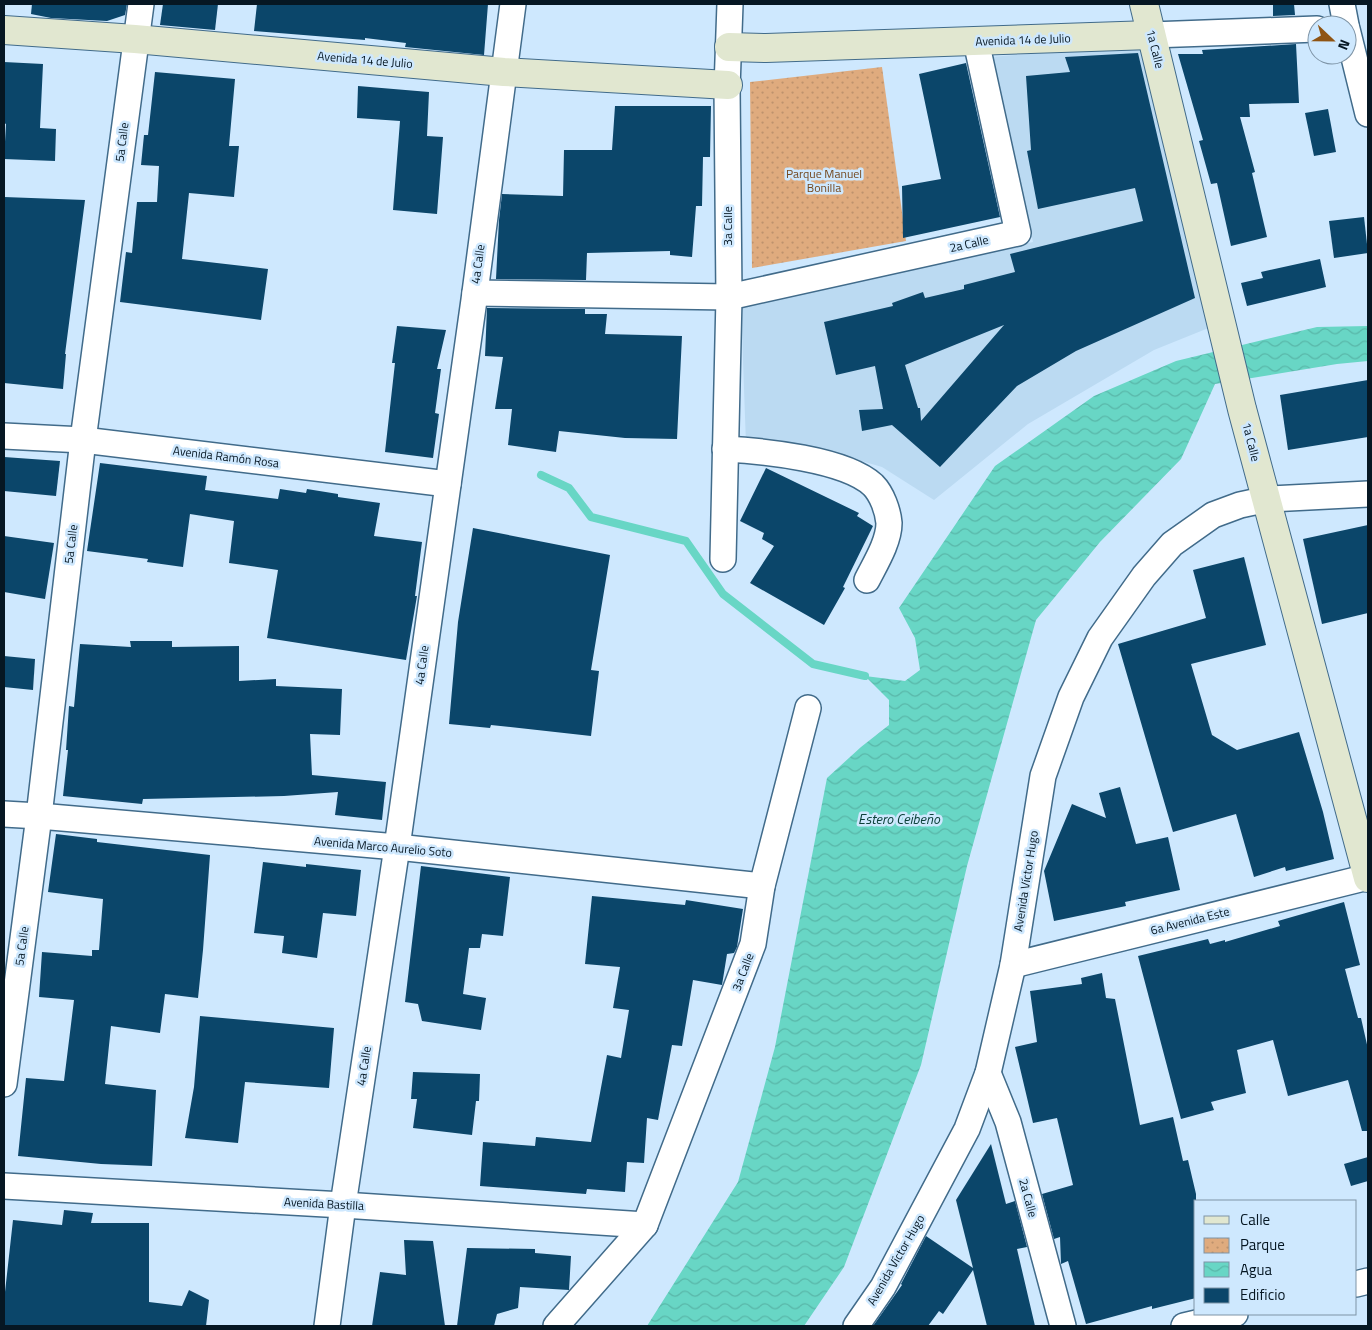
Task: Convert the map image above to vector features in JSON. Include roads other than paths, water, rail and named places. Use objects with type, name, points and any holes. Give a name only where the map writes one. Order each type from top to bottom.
[{"type":"street","name":"5a Calle","points":[[4,1084],[39,816],[83,440],[141,4]]},
{"type":"street","name":"4a Calle","points":[[327,1326],[343,1205],[397,848],[475,293],[513,4]]},
{"type":"street","name":"3a Calle","points":[[723,559],[729,297],[728,85],[730,4]]},
{"type":"street","name":"1a Calle","points":[[1144,4],[1242,409],[1259,474],[1268,499],[1368,878]]},
{"type":"street","name":"Avenida 14 de Julio","points":[[729,48],[976,42],[1307,29]]},
{"type":"street","name":"Avenida 14 de Julio","points":[[4,30],[136,39],[504,72],[728,85]]},
{"type":"street","name":"2a Calle","points":[[729,297],[1018,233],[976,42]]},
{"type":"street","points":[[1356,65],[1368,114]]},
{"type":"street","points":[[475,293],[729,297]]},
{"type":"street","name":"Avenida Ramón Rosa","points":[[4,436],[83,440],[448,484]]},
{"type":"street","points":[[725,449],[819,461],[850,471],[873,485],[884,501],[889,524],[883,549],[867,580]]},
{"type":"street","name":"Avenida Víctor Hugo","points":[[856,1326],[883,1287],[967,1129],[988,1073],[1013,965],[1043,776],[1071,697],[1100,638],[1144,576],[1172,544],[1213,515],[1240,505],[1268,499],[1368,494]]},
{"type":"street","name":"3a Calle","points":[[556,1326],[644,1225],[754,944],[762,886],[808,708]]},
{"type":"street","name":"Avenida Marco Aurelio Soto","points":[[4,814],[397,848],[762,886]]},
{"type":"street","name":"6a Avenida Este","points":[[1013,965],[1368,878]]},
{"type":"street","name":"2a Calle","points":[[988,1073],[1008,1122],[1063,1326]]},
{"type":"street","name":"Avenida Bastilla","points":[[4,1186],[343,1205],[644,1225]]},
{"type":"street","points":[[1184,1326],[1231,1315]]},
{"type":"water","name":"Estero Ceibeño","points":[[1368,326],[1368,361],[1337,364],[1215,384],[1181,459],[1100,542],[1036,620],[967,866],[921,1065],[844,1267],[804,1326],[647,1326],[738,1182],[775,1047],[827,778],[889,725],[889,700],[865,676],[905,681],[920,670],[915,638],[899,608],[995,466],[1094,396],[1176,361],[1317,327]]},
{"type":"waterway","points":[[541,475],[569,488],[591,517],[686,541],[723,594],[813,664],[865,676]]},
{"type":"park label","name":"Parque Manuel Bonilla","points":[[824,181]]}]
